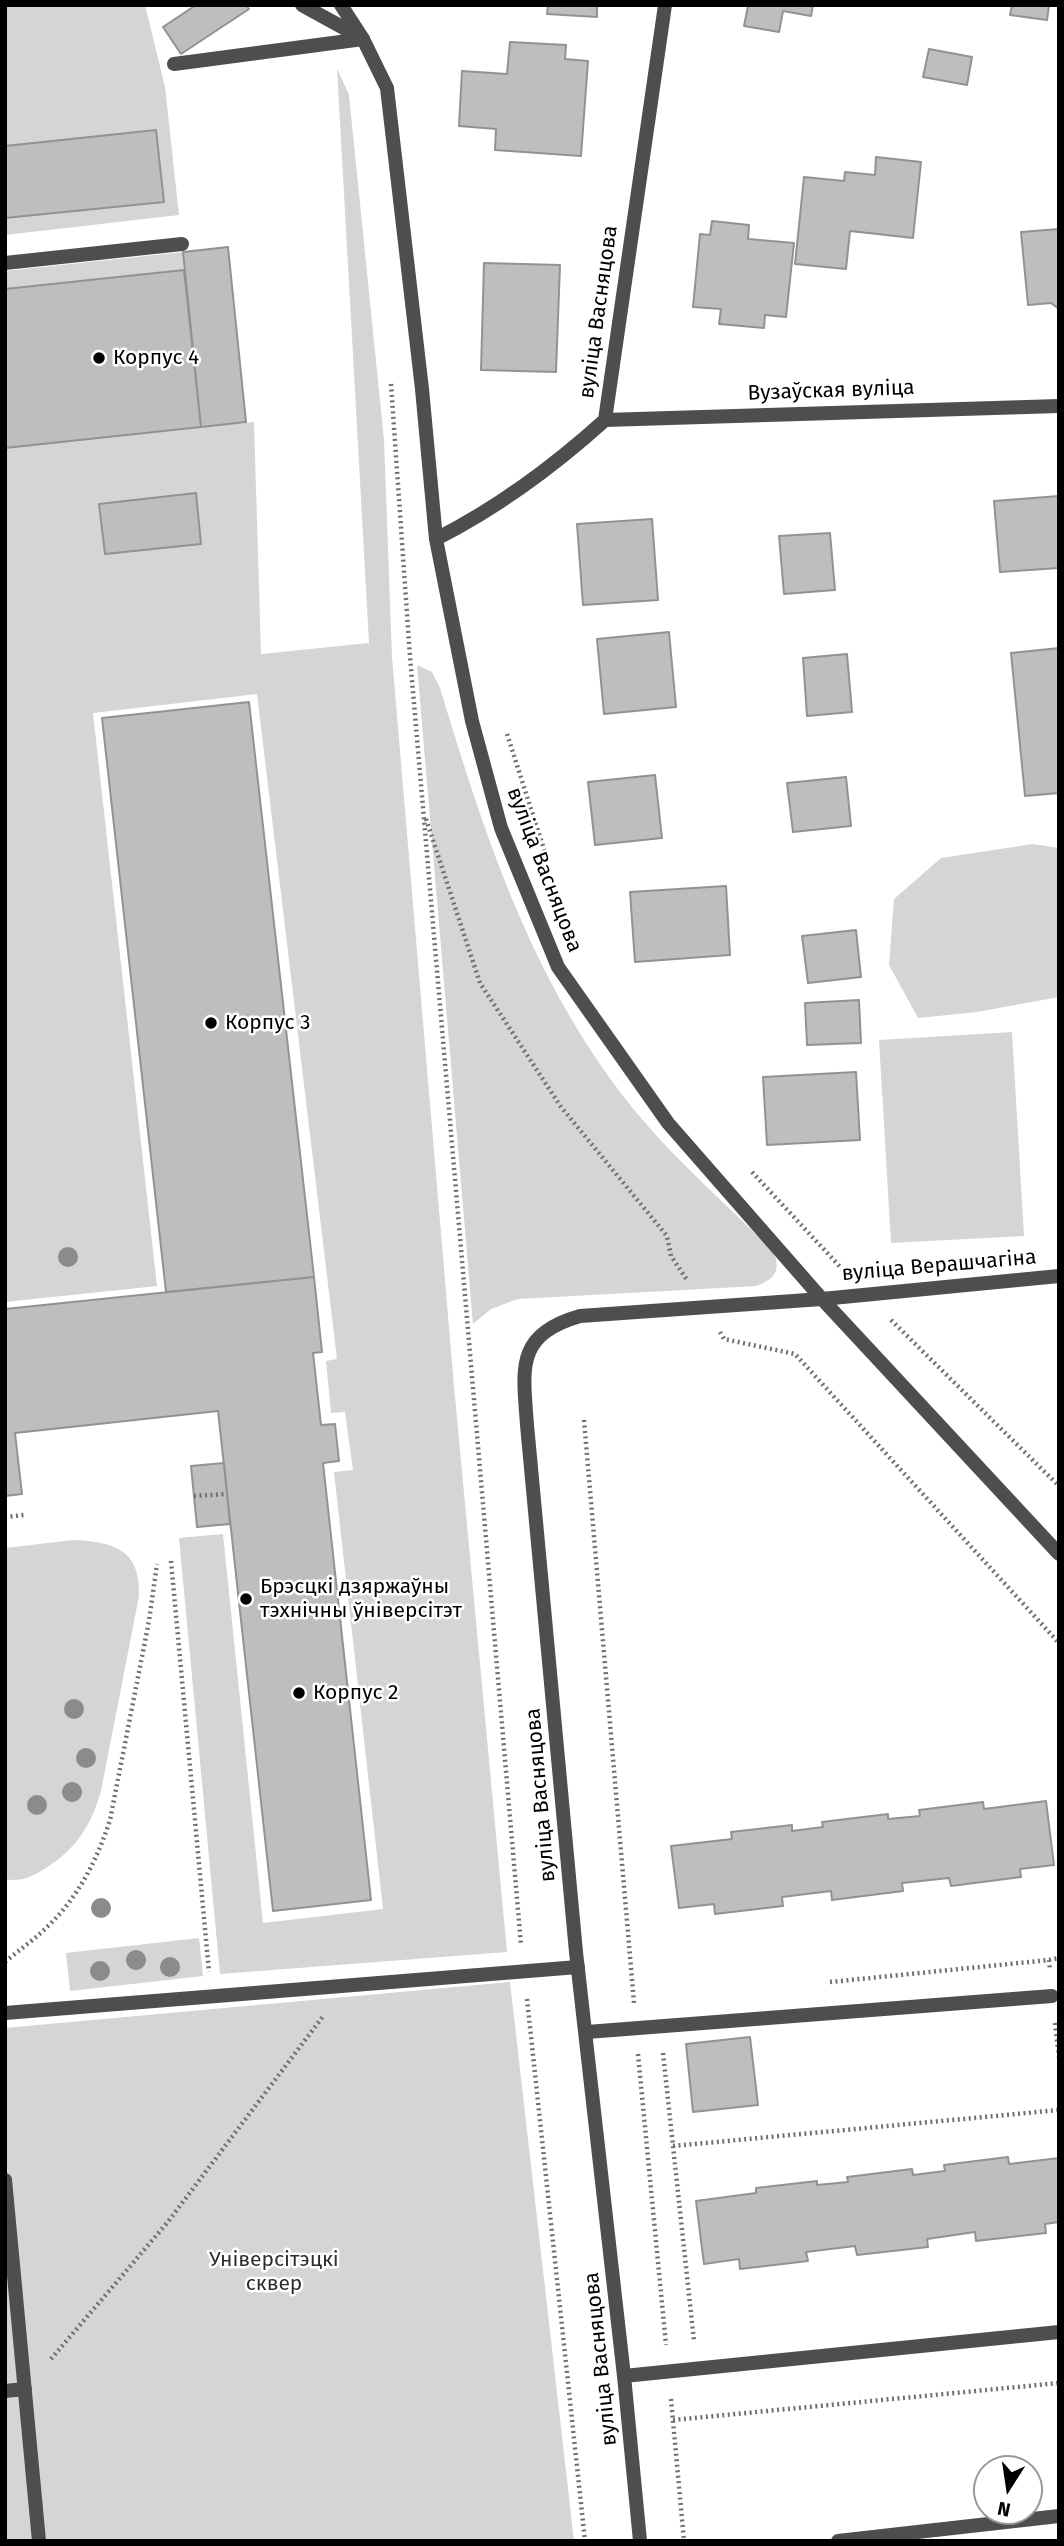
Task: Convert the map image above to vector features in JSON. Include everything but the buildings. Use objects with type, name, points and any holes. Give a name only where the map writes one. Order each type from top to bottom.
[{"type":"street","points":[[302,5],[363,39]]},
{"type":"street","name":"вуліца Васняцова","points":[[341,5],[363,39],[387,88],[422,389],[436,539],[472,721],[501,828],[558,967],[668,1124],[822,1299],[1059,1554]]},
{"type":"street","name":"вуліца Васняцова","points":[[436,539],[480,516],[520,490],[564,457],[605,420],[665,5]]},
{"type":"street","points":[[174,64],[363,39]]},
{"type":"street","points":[[5,263],[182,244]]},
{"type":"street","name":"Вузаўская вуліца","points":[[605,420],[1059,406]]},
{"type":"street","name":"вуліца Верашчагіна","points":[[822,1299],[1059,1276]]},
{"type":"street","name":"вуліца Васняцова","points":[[640,2541],[578,1967],[527,1425],[525,1365],[530,1347],[542,1331],[580,1315],[822,1299]]},
{"type":"street","points":[[5,2013],[578,1967]]},
{"type":"street","points":[[587,2032],[1052,1996]]},
{"type":"street","points":[[5,2180],[39,2541]]},
{"type":"street","points":[[624,2376],[1059,2332]]},
{"type":"street","points":[[5,2391],[25,2389]]},
{"type":"street","points":[[838,2541],[1059,2516]]},
{"type":"path","points":[[390,379],[424,812],[524,1971],[585,2541]]},
{"type":"path","points":[[505,729],[550,868]]},
{"type":"path","points":[[424,812],[480,983],[561,1107],[667,1236],[671,1256],[724,1339],[795,1354],[1059,1643]]},
{"type":"path","points":[[744,1164],[865,1293],[1059,1486]]},
{"type":"path","points":[[584,1420],[636,2028],[684,2541]]},
{"type":"path","points":[[194,1496],[227,1494]]},
{"type":"path","points":[[5,1517],[24,1515]]},
{"type":"path","points":[[171,1561],[211,1995]]},
{"type":"path","points":[[5,1962],[48,1927],[69,1903],[87,1877],[101,1848],[110,1820],[131,1714],[157,1563]]},
{"type":"path","points":[[1049,1960],[1059,1958]]},
{"type":"path","points":[[25,2389],[167,2223],[330,2007],[337,1986]]},
{"type":"path","points":[[660,2026],[694,2341]]},
{"type":"path","points":[[673,2146],[1059,2110]]},
{"type":"path","points":[[673,2420],[1059,2383]]},
{"type":"green space","points":[[5,5],[145,5],[165,87],[179,215],[5,235]]},
{"type":"green space","points":[[337,68],[349,95],[384,440],[392,657],[454,1386],[507,1952],[220,1974],[179,1538],[223,1534],[263,1923],[383,1909],[334,1472],[353,1470],[345,1412],[331,1413],[326,1361],[337,1359],[257,694],[93,713],[157,1286],[5,1302],[5,448],[254,422],[261,654],[369,643]]},
{"type":"green space","points":[[183,252],[184,270],[5,289],[5,271]]},
{"type":"green space","points":[[417,665],[432,672],[440,688],[496,859],[518,914],[571,1019],[641,1118],[772,1250],[777,1268],[772,1277],[763,1283],[756,1286],[518,1299],[491,1309],[473,1324]]},
{"type":"green space","points":[[1033,844],[1059,848],[1059,997],[977,1012],[918,1018],[889,965],[894,899],[941,858]]},
{"type":"green space","points":[[1012,1032],[1024,1236],[891,1243],[879,1040]]},
{"type":"green space","points":[[74,1540],[113,1546],[130,1559],[138,1580],[139,1596],[101,1791],[86,1827],[63,1856],[28,1877],[5,1879],[5,1548]]},
{"type":"green space","points":[[199,1938],[203,1976],[70,1991],[66,1953]]},
{"type":"green space","name":"Універсітэцкі сквер","points":[[510,1982],[574,2541],[5,2541],[5,2028]]},
{"type":"place","name":"Корпус 4","points":[[99,358]]},
{"type":"place","name":"Корпус 3","points":[[211,1023]]},
{"type":"place","name":"Брэсцкі дзяржаўны тэхнічны ўніверсітэт","points":[[246,1599]]},
{"type":"place","name":"Корпус 2","points":[[299,1693]]}]
